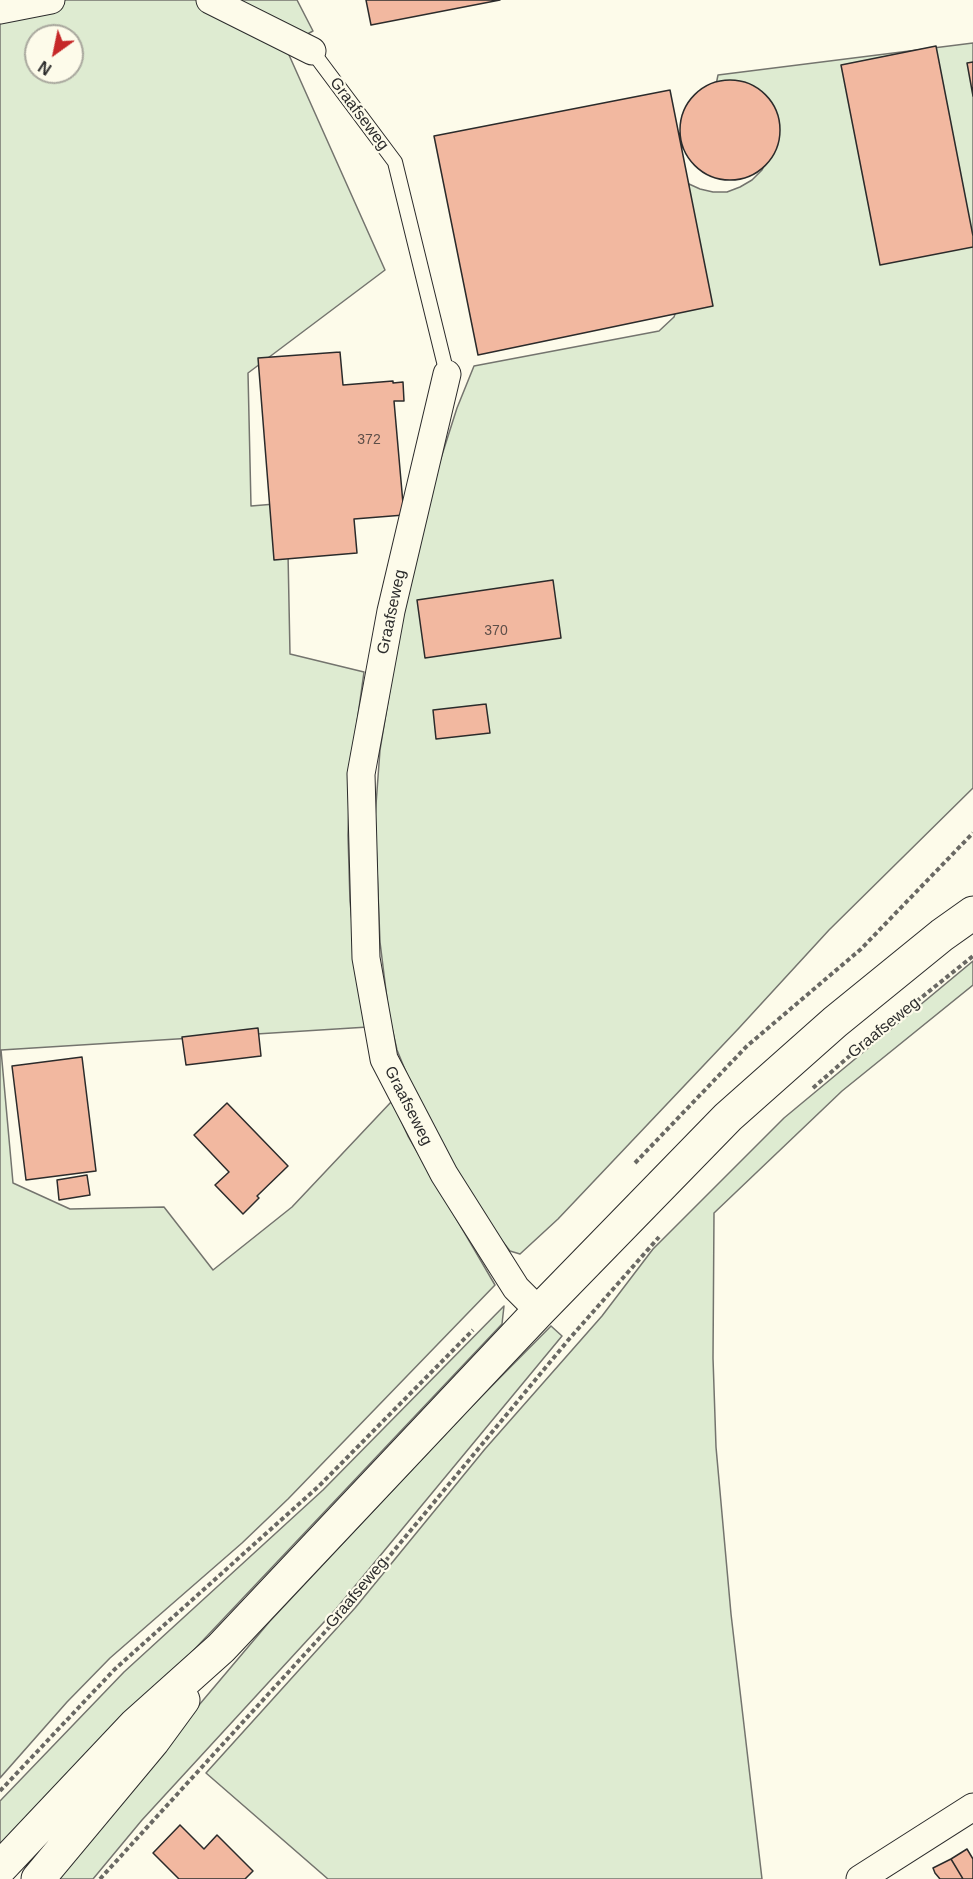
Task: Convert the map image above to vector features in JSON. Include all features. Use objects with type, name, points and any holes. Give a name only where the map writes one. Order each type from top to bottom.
[{"type":"main road","points":[[0,1868],[135,1725],[221,1648],[539,1311],[728,1117],[835,1023],[942,935],[973,913]]},
{"type":"main road","points":[[38,1879],[153,1741],[221,1648]]},
{"type":"street","points":[[0,10],[51,0]]},
{"type":"street","name":"Graafseweg","points":[[210,0],[312,51]]},
{"type":"street","name":"Graafseweg","points":[[447,374],[391,611],[361,774],[366,958],[384,1059],[444,1174],[516,1288],[539,1311]]},
{"type":"street","points":[[860,1879],[973,1807]]},
{"type":"lane","name":"Graafseweg","points":[[312,51],[395,162],[447,374]]},
{"type":"path","points":[[632,1167],[747,1046],[861,949],[973,833]]},
{"type":"path","name":"Graafseweg","points":[[811,1089],[973,956]]},
{"type":"path","name":"Graafseweg","points":[[100,1879],[344,1611],[570,1338],[660,1236]]},
{"type":"path","points":[[0,1791],[114,1670],[319,1486],[475,1329]]},
{"type":"green space","points":[[0,0],[297,0],[313,31],[285,46],[385,270],[248,373],[251,506],[287,503],[290,654],[364,672],[350,773],[348,835],[350,901],[357,972],[368,1027],[1,1050],[13,1183],[70,1209],[164,1207],[213,1270],[292,1207],[392,1101],[408,1136],[495,1285],[288,1499],[242,1543],[110,1658],[67,1702],[0,1778]]},
{"type":"green space","points":[[973,43],[973,788],[829,930],[558,1219],[520,1254],[510,1251],[469,1193],[415,1094],[397,1050],[389,1015],[380,942],[375,818],[380,750],[390,689],[396,599],[457,408],[474,366],[659,331],[674,317],[682,293],[689,184],[713,192],[727,192],[740,187],[762,170],[771,144],[768,117],[760,105],[738,88],[716,85],[718,75]]},
{"type":"green space","points":[[973,961],[973,985],[842,1091],[714,1213],[713,1358],[716,1447],[731,1614],[762,1879],[328,1879],[206,1773],[355,1608],[485,1449],[602,1316],[653,1249],[784,1118]]},
{"type":"green space","points":[[504,1306],[502,1324],[0,1855],[0,1801],[124,1672],[323,1490]]},
{"type":"green space","points":[[551,1326],[562,1336],[336,1609],[142,1820],[93,1879],[52,1879],[270,1621],[467,1411]]},
{"type":"building","points":[[366,0],[500,0],[371,25]]},
{"type":"building","points":[[936,46],[973,236],[973,247],[880,265],[841,65]]},
{"type":"building","points":[[973,62],[973,96],[967,63]]},
{"type":"building","points":[[730,80],[758,88],[772,102],[780,130],[772,158],[758,172],[730,180],[702,172],[688,158],[680,130],[688,102],[702,88]]},
{"type":"building","points":[[670,90],[713,306],[478,355],[434,136]]},
{"type":"building","points":[[340,352],[343,385],[403,382],[404,401],[394,401],[404,515],[354,519],[357,553],[274,560],[258,358]]},
{"type":"building","points":[[553,580],[561,638],[425,658],[417,600]]},
{"type":"building","points":[[486,704],[490,733],[436,739],[433,710]]},
{"type":"building","points":[[258,1028],[261,1056],[186,1065],[182,1037]]},
{"type":"building","points":[[82,1057],[96,1171],[26,1180],[12,1066]]},
{"type":"building","points":[[227,1103],[288,1166],[257,1196],[259,1198],[243,1214],[215,1185],[229,1172],[194,1135]]},
{"type":"building","points":[[87,1175],[90,1195],[59,1200],[57,1180]]},
{"type":"building","points":[[180,1825],[204,1849],[217,1835],[253,1871],[245,1879],[179,1879],[153,1853]]},
{"type":"building","points":[[967,1849],[973,1859],[973,1879],[963,1879],[951,1859]]},
{"type":"building","points":[[951,1859],[963,1879],[940,1879],[935,1873],[933,1868]]}]
